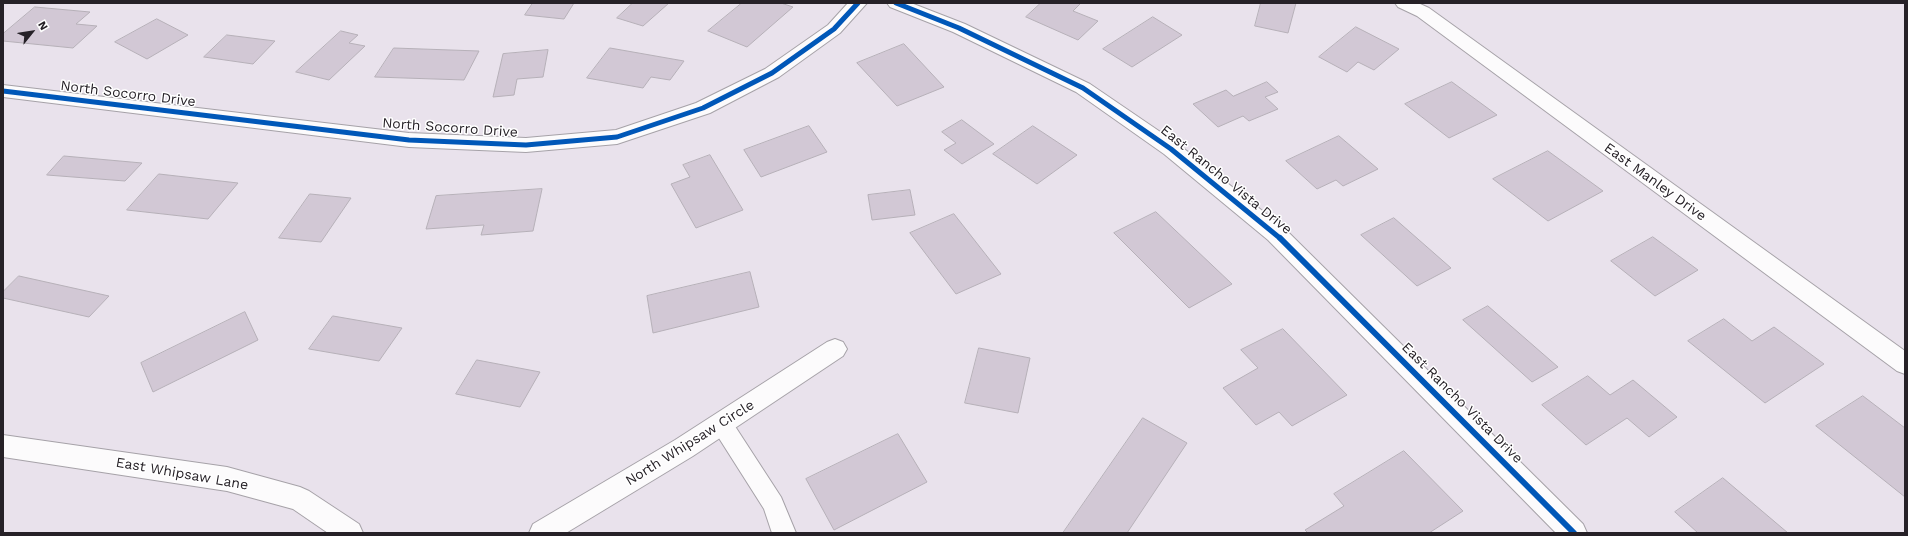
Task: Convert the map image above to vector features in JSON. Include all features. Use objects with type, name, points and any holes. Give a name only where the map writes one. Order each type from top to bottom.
[{"type":"street","name":"North Socorro Drive","points":[[3,92],[409,140],[526,145],[617,137],[703,108],[772,73],[834,30],[858,3]]},
{"type":"street","name":"East Rancho Vista Drive","points":[[896,3],[959,28],[1083,88],[1171,149],[1276,234],[1574,533]]},
{"type":"street","name":"East Manley Drive","points":[[1404,3],[1423,12],[1905,364]]},
{"type":"street","name":"North Whipsaw Circle","points":[[542,533],[684,448],[835,349]]},
{"type":"street","name":"East Whipsaw Lane","points":[[3,446],[227,479],[300,499],[350,533]]},
{"type":"lane","points":[[721,424],[773,504],[784,533]]},
{"type":"building","points":[[533,3],[574,3],[564,19],[525,15]]},
{"type":"building","points":[[633,3],[669,3],[643,26],[617,18]]},
{"type":"building","points":[[742,3],[781,3],[793,7],[747,47],[708,31]]},
{"type":"building","points":[[1041,3],[1081,3],[1073,11],[1098,21],[1078,40],[1026,17]]},
{"type":"building","points":[[1261,3],[1296,3],[1288,33],[1255,26]]},
{"type":"building","points":[[35,7],[90,12],[76,24],[97,26],[73,48],[3,41],[3,34]]},
{"type":"building","points":[[1153,17],[1182,35],[1132,67],[1103,49]]},
{"type":"building","points":[[157,19],[188,35],[147,59],[115,42]]},
{"type":"building","points":[[1356,27],[1399,49],[1374,70],[1358,62],[1347,72],[1319,57]]},
{"type":"building","points":[[341,31],[358,35],[349,43],[365,46],[329,80],[296,72]]},
{"type":"building","points":[[227,35],[275,41],[253,64],[204,57]]},
{"type":"building","points":[[904,44],[944,87],[897,106],[857,63]]},
{"type":"building","points":[[394,48],[479,51],[464,80],[375,77]]},
{"type":"building","points":[[610,48],[684,61],[670,80],[651,77],[643,88],[587,78]]},
{"type":"building","points":[[548,50],[543,77],[517,79],[514,95],[493,97],[503,54]]},
{"type":"building","points":[[1267,82],[1278,92],[1265,97],[1278,109],[1249,121],[1243,116],[1218,127],[1193,104],[1226,90],[1233,96]]},
{"type":"building","points":[[1452,82],[1497,115],[1449,138],[1405,104]]},
{"type":"building","points":[[962,120],[994,144],[962,164],[944,150],[956,143],[942,132]]},
{"type":"building","points":[[809,126],[827,152],[761,177],[744,150]]},
{"type":"building","points":[[1033,126],[1077,155],[1037,184],[993,154]]},
{"type":"building","points":[[1339,136],[1378,169],[1343,186],[1336,180],[1317,189],[1286,161]]},
{"type":"building","points":[[1548,151],[1603,191],[1548,221],[1493,179]]},
{"type":"building","points":[[710,155],[743,210],[696,228],[671,184],[690,177],[683,165]]},
{"type":"building","points":[[64,156],[142,163],[125,181],[47,175]]},
{"type":"building","points":[[159,174],[238,183],[208,219],[127,210]]},
{"type":"building","points":[[542,189],[533,231],[481,235],[484,225],[426,229],[436,196]]},
{"type":"building","points":[[910,190],[915,215],[872,220],[868,195]]},
{"type":"building","points":[[310,194],[351,198],[321,242],[279,238]]},
{"type":"building","points":[[1156,212],[1232,284],[1189,308],[1114,233]]},
{"type":"building","points":[[954,214],[1001,274],[956,294],[910,233]]},
{"type":"building","points":[[1394,218],[1451,268],[1417,286],[1361,235]]},
{"type":"building","points":[[1653,237],[1698,270],[1655,296],[1611,261]]},
{"type":"building","points":[[750,272],[759,307],[653,333],[647,296]]},
{"type":"building","points":[[19,276],[109,296],[89,317],[3,298],[3,292]]},
{"type":"building","points":[[1488,306],[1558,367],[1532,382],[1463,320]]},
{"type":"building","points":[[245,312],[258,340],[153,392],[141,363]]},
{"type":"building","points":[[333,316],[402,328],[379,361],[309,349]]},
{"type":"building","points":[[1724,319],[1752,341],[1774,327],[1824,364],[1765,403],[1688,341]]},
{"type":"building","points":[[1283,329],[1347,395],[1292,426],[1279,412],[1256,425],[1223,388],[1258,368],[1241,350]]},
{"type":"building","points":[[979,348],[1030,358],[1018,413],[965,403]]},
{"type":"building","points":[[477,360],[540,372],[520,407],[456,394]]},
{"type":"building","points":[[1588,376],[1610,395],[1633,380],[1677,417],[1649,437],[1627,418],[1586,445],[1542,405]]},
{"type":"building","points":[[1863,396],[1905,428],[1905,497],[1816,426]]},
{"type":"building","points":[[1143,418],[1187,443],[1127,533],[1063,533]]},
{"type":"building","points":[[898,434],[927,482],[834,530],[806,479]]},
{"type":"building","points":[[1404,451],[1463,511],[1429,533],[1308,533],[1305,530],[1344,506],[1334,494]]},
{"type":"building","points":[[1723,478],[1788,533],[1698,533],[1675,512]]},
{"type":"cycle path","points":[[3,91],[409,140],[526,145],[617,137],[703,108],[772,73],[834,29],[858,3]]},
{"type":"cycle path","points":[[896,3],[959,28],[1083,88],[1171,149],[1276,234],[1574,533]]}]
